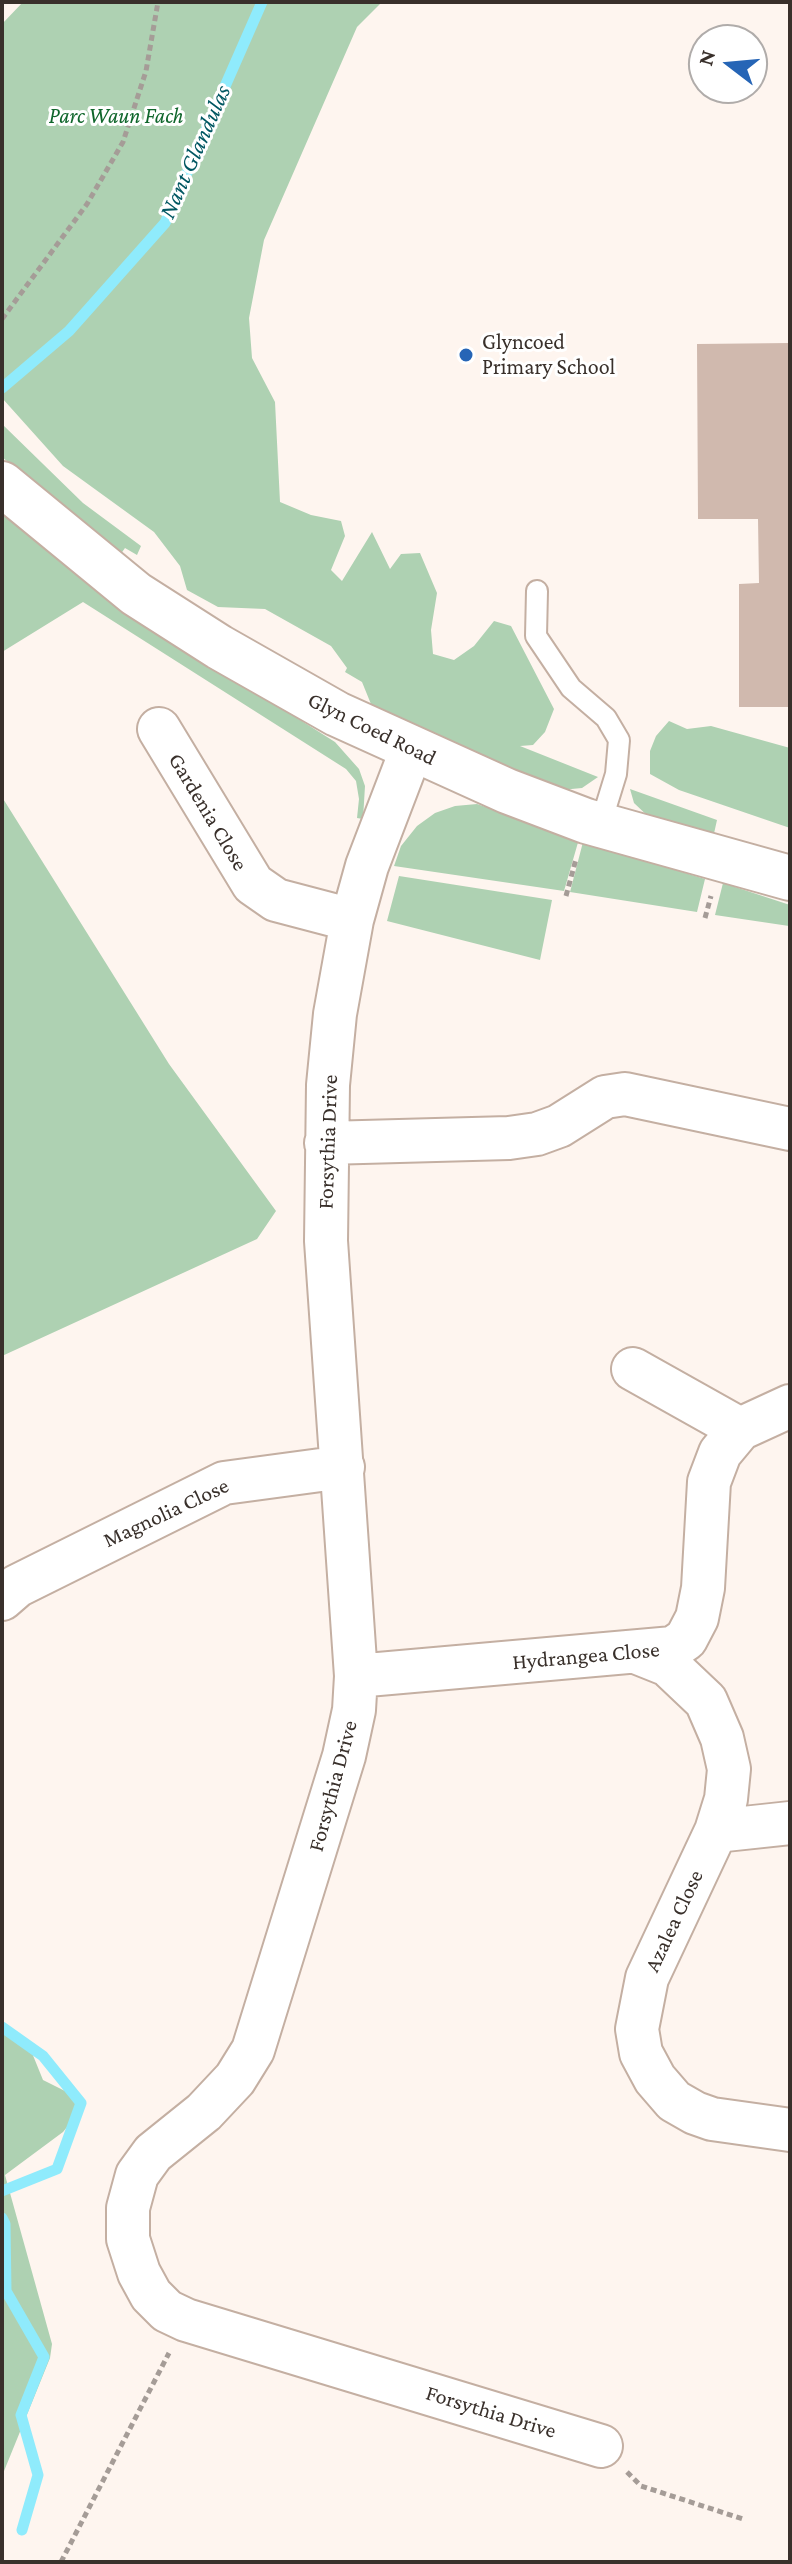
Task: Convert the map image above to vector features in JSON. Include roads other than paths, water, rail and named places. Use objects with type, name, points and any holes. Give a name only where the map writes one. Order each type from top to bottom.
[{"type":"street","name":"Glyn Coed Road","points":[[2,484],[136,594],[313,701],[411,751],[600,826],[790,878]]},
{"type":"street","name":"Gardenia Close","points":[[159,729],[253,884],[276,900],[352,920]]},
{"type":"street","name":"Forsythia Drive","points":[[411,751],[367,866],[352,920],[335,1014],[326,1143],[326,1241],[356,1676],[354,1710],[344,1756],[253,2050],[235,2079],[204,2112],[153,2153],[137,2175],[128,2208],[128,2239],[139,2273],[159,2303],[186,2320],[601,2446]]},
{"type":"street","points":[[326,1143],[537,1134],[559,1126],[605,1097],[625,1094],[790,1129]]},
{"type":"street","points":[[633,1369],[740,1429]]},
{"type":"street","name":"Hydrangea Close","points":[[356,1676],[673,1648],[686,1639],[697,1618],[703,1588],[709,1482],[720,1453],[740,1429],[790,1406]]},
{"type":"street","name":"Magnolia Close","points":[[2,1599],[17,1586],[224,1483],[343,1467]]},
{"type":"street","name":"Azalea Close","points":[[638,1653],[668,1665],[706,1701],[722,1738],[729,1769],[726,1799],[716,1831],[647,1978],[637,2029],[641,2053],[655,2079],[674,2101],[695,2113],[790,2130]]},
{"type":"street","points":[[716,1831],[790,1823]]},
{"type":"lane","points":[[537,591],[536,636],[571,688],[606,718],[619,740],[616,774],[600,826]]},
{"type":"waterway","name":"Nant Glandulas","points":[[2,388],[69,331],[165,223],[262,2]]},
{"type":"waterway","points":[[2,2027],[43,2056],[81,2103],[57,2169],[2,2191]]},
{"type":"waterway","points":[[2,2218],[5,2224],[6,2291],[44,2357],[21,2415],[38,2475],[22,2530]]},
{"type":"place","name":"Glyncoed Primary School","points":[[466,355]]},
{"type":"park label","name":"Parc Waun Fach","points":[[116,116]]}]
